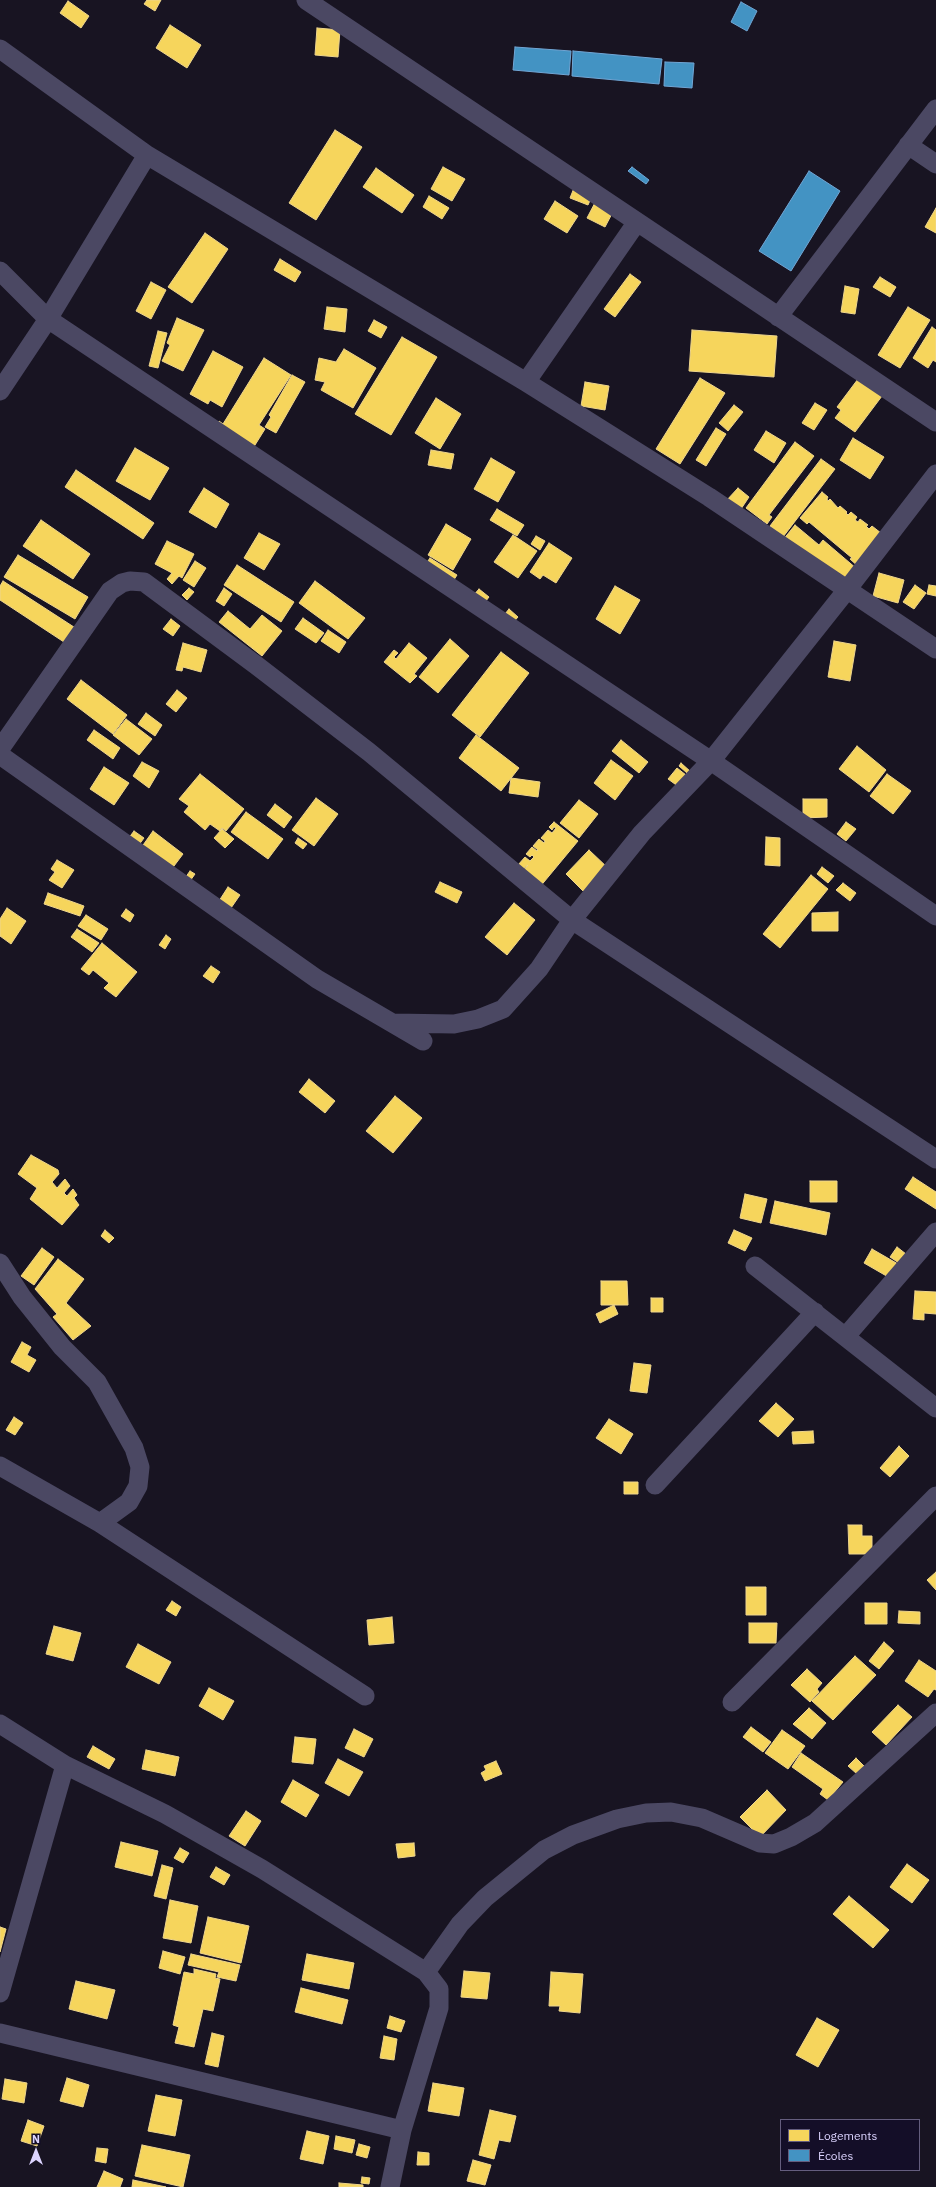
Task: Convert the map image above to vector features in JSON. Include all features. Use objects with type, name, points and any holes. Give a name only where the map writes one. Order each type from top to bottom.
[{"type":"street","points":[[306,0],[936,422]]},
{"type":"street","points":[[0,49],[147,155],[526,382],[709,497],[846,591],[936,649]]},
{"type":"street","points":[[778,317],[936,109]]},
{"type":"street","points":[[908,145],[936,164]]},
{"type":"street","points":[[0,391],[48,319],[147,155]]},
{"type":"street","points":[[526,382],[637,222]]},
{"type":"street","points":[[0,271],[48,319],[711,761],[936,916]]},
{"type":"street","points":[[394,1023],[454,1024],[478,1019],[503,1008],[539,969],[572,920],[642,833],[711,761],[846,591],[936,474]]},
{"type":"street","points":[[0,749],[110,591],[126,582],[144,582],[256,665],[369,752],[572,920],[936,1159]]},
{"type":"street","points":[[0,755],[317,979],[423,1041]]},
{"type":"street","points":[[846,1336],[936,1232]]},
{"type":"street","points":[[0,1263],[22,1297],[62,1347],[97,1382],[134,1448],[140,1467],[138,1486],[129,1502],[100,1523]]},
{"type":"street","points":[[754,1266],[846,1336],[936,1408]]},
{"type":"street","points":[[655,1485],[815,1312]]},
{"type":"street","points":[[0,1466],[100,1523],[364,1696]]},
{"type":"street","points":[[732,1702],[936,1496]]},
{"type":"street","points":[[426,1972],[460,1924],[485,1898],[550,1847],[573,1835],[617,1819],[646,1813],[671,1812],[702,1818],[760,1843],[774,1844],[791,1837],[815,1823],[936,1713]]},
{"type":"street","points":[[0,1724],[65,1765],[165,1814],[262,1869],[426,1972],[439,1989],[439,2008],[402,2130],[390,2187]]},
{"type":"street","points":[[0,1993],[65,1765]]},
{"type":"street","points":[[0,2033],[402,2130]]},
{"type":"building: Logements","points":[[147,0],[161,0],[155,11],[144,4]]},
{"type":"building: Logements","points":[[68,1],[89,16],[81,28],[60,13]]},
{"type":"building: Logements","points":[[170,25],[201,45],[187,68],[156,48]]},
{"type":"building: Logements","points":[[317,28],[340,30],[338,57],[315,55]]},
{"type":"building: Logements","points":[[335,130],[362,147],[316,220],[289,203]]},
{"type":"building: Logements","points":[[443,167],[465,179],[452,201],[431,189]]},
{"type":"building: Logements","points":[[376,168],[414,195],[402,213],[363,187]]},
{"type":"building: Logements","points":[[574,188],[592,196],[588,205],[570,198]]},
{"type":"building: Logements","points":[[429,196],[449,208],[442,219],[423,207]]},
{"type":"building: Logements","points":[[598,197],[616,206],[605,227],[587,218]]},
{"type":"building: Logements","points":[[555,201],[578,216],[567,233],[544,219]]},
{"type":"building: Logements","points":[[936,208],[936,233],[925,227]]},
{"type":"building: Logements","points":[[205,233],[228,249],[192,303],[168,287]]},
{"type":"building: Logements","points":[[280,259],[301,272],[295,282],[274,270]]},
{"type":"building: Logements","points":[[630,274],[641,282],[615,317],[604,309]]},
{"type":"building: Logements","points":[[880,277],[896,287],[890,297],[873,287]]},
{"type":"building: Logements","points":[[151,282],[166,290],[151,319],[136,311]]},
{"type":"building: Logements","points":[[845,286],[859,289],[855,314],[841,312]]},
{"type":"building: Logements","points":[[327,307],[347,309],[345,332],[324,329]]},
{"type":"building: Logements","points":[[908,307],[930,320],[900,368],[878,355]]},
{"type":"building: Logements","points":[[177,318],[204,330],[183,371],[162,361],[170,345],[167,343]]},
{"type":"building: Logements","points":[[374,320],[387,327],[381,338],[368,331]]},
{"type":"building: Logements","points":[[932,327],[936,330],[936,362],[933,360],[928,368],[913,358]]},
{"type":"building: Logements","points":[[692,330],[777,336],[774,377],[689,371]]},
{"type":"building: Logements","points":[[158,331],[167,333],[158,368],[149,366]]},
{"type":"building: Logements","points":[[402,337],[437,357],[391,435],[355,414]]},
{"type":"building: Logements","points":[[344,349],[376,368],[353,408],[321,390],[325,382],[315,380],[319,358],[336,362]]},
{"type":"building: Logements","points":[[213,351],[243,367],[222,407],[210,400],[208,404],[190,394]]},
{"type":"building: Logements","points":[[264,358],[291,375],[259,425],[265,429],[250,453],[213,431],[219,421],[223,424]]},
{"type":"building: Logements","points":[[292,375],[305,382],[276,433],[265,427],[271,417],[269,415]]},
{"type":"building: Logements","points":[[700,378],[725,393],[680,464],[656,449]]},
{"type":"building: Logements","points":[[858,379],[882,396],[855,432],[835,418],[841,410],[837,407]]},
{"type":"building: Logements","points":[[585,382],[609,386],[605,410],[581,406]]},
{"type":"building: Logements","points":[[436,398],[461,414],[440,449],[415,433]]},
{"type":"building: Logements","points":[[815,403],[827,410],[814,430],[802,423]]},
{"type":"building: Logements","points":[[734,405],[743,412],[728,431],[719,423]]},
{"type":"building: Logements","points":[[716,428],[726,434],[706,466],[696,460]]},
{"type":"building: Logements","points":[[766,431],[786,443],[774,463],[754,450]]},
{"type":"building: Logements","points":[[853,438],[884,457],[870,479],[840,460]]},
{"type":"building: Logements","points":[[795,442],[814,456],[769,515],[772,517],[767,524],[746,508]]},
{"type":"building: Logements","points":[[135,448],[169,468],[150,500],[116,481]]},
{"type":"building: Logements","points":[[431,450],[454,454],[451,469],[428,465]]},
{"type":"building: Logements","points":[[491,458],[515,472],[498,502],[474,489]]},
{"type":"building: Logements","points":[[821,459],[835,469],[783,537],[770,526]]},
{"type":"building: Logements","points":[[76,470],[154,523],[143,539],[65,487]]},
{"type":"building: Logements","points":[[204,488],[229,504],[216,528],[189,512]]},
{"type":"building: Logements","points":[[738,488],[749,497],[739,512],[726,501]]},
{"type":"building: Logements","points":[[822,492],[828,497],[828,501],[830,499],[838,508],[840,506],[847,512],[846,513],[848,515],[851,512],[857,517],[855,520],[858,522],[860,519],[868,525],[866,526],[869,529],[872,526],[886,537],[860,568],[850,559],[852,558],[809,522],[807,524],[800,518]]},
{"type":"building: Logements","points":[[497,509],[524,525],[517,536],[490,520]]},
{"type":"building: Logements","points":[[41,520],[90,554],[73,579],[23,546]]},
{"type":"building: Logements","points":[[446,524],[471,539],[453,570],[428,555]]},
{"type":"building: Logements","points":[[795,525],[819,545],[823,540],[857,569],[841,589],[783,540]]},
{"type":"building: Logements","points":[[259,533],[280,544],[264,570],[244,558]]},
{"type":"building: Logements","points":[[513,535],[537,551],[518,578],[494,562]]},
{"type":"building: Logements","points":[[536,536],[545,541],[540,550],[531,544]]},
{"type":"building: Logements","points":[[167,541],[194,554],[182,578],[179,576],[172,584],[167,579],[172,573],[155,564]]},
{"type":"building: Logements","points":[[549,543],[572,558],[556,583],[543,575],[540,579],[530,572]]},
{"type":"building: Logements","points":[[18,555],[88,597],[75,619],[4,577]]},
{"type":"building: Logements","points":[[430,558],[457,575],[450,586],[423,568]]},
{"type":"building: Logements","points":[[195,561],[206,568],[194,587],[183,580]]},
{"type":"building: Logements","points":[[237,565],[294,602],[281,622],[224,585]]},
{"type":"building: Logements","points":[[879,573],[904,580],[898,603],[873,596]]},
{"type":"building: Logements","points":[[3,581],[77,629],[67,644],[0,600],[0,586]]},
{"type":"building: Logements","points":[[315,581],[365,618],[348,639],[299,603]]},
{"type":"building: Logements","points":[[915,585],[926,593],[914,609],[903,602]]},
{"type":"building: Logements","points":[[929,585],[936,586],[936,596],[927,594]]},
{"type":"building: Logements","points":[[615,586],[640,600],[620,634],[596,619]]},
{"type":"building: Logements","points":[[189,588],[194,592],[187,600],[182,595]]},
{"type":"building: Logements","points":[[224,588],[232,594],[224,606],[216,601]]},
{"type":"building: Logements","points":[[479,589],[489,597],[482,606],[472,597]]},
{"type":"building: Logements","points":[[509,609],[518,617],[510,626],[501,619]]},
{"type":"building: Logements","points":[[228,611],[250,629],[262,615],[282,631],[262,656],[219,622]]},
{"type":"building: Logements","points":[[303,618],[324,633],[316,643],[295,629]]},
{"type":"building: Logements","points":[[171,619],[180,626],[173,636],[163,629]]},
{"type":"building: Logements","points":[[328,630],[346,642],[339,653],[321,641]]},
{"type":"building: Logements","points":[[450,639],[469,656],[438,693],[419,677]]},
{"type":"building: Logements","points":[[834,641],[856,645],[850,681],[828,677]]},
{"type":"building: Logements","points":[[183,643],[207,650],[201,672],[183,667],[182,671],[176,670]]},
{"type":"building: Logements","points":[[409,643],[427,658],[414,674],[417,676],[410,683],[384,662],[394,650],[398,653],[394,657],[396,659]]},
{"type":"building: Logements","points":[[501,652],[529,673],[480,737],[452,715]]},
{"type":"building: Logements","points":[[81,680],[127,715],[113,734],[67,699]]},
{"type":"building: Logements","points":[[177,690],[187,698],[176,712],[166,704]]},
{"type":"building: Logements","points":[[146,713],[162,725],[155,736],[138,724]]},
{"type":"building: Logements","points":[[126,719],[152,739],[139,755],[113,735]]},
{"type":"building: Logements","points":[[94,730],[120,748],[113,759],[87,740]]},
{"type":"building: Logements","points":[[476,735],[519,768],[501,791],[459,758]]},
{"type":"building: Logements","points":[[621,740],[648,762],[639,773],[612,751]]},
{"type":"building: Logements","points":[[857,746],[886,770],[869,792],[839,769]]},
{"type":"building: Logements","points":[[611,760],[633,776],[615,800],[594,783]]},
{"type":"building: Logements","points":[[142,762],[159,771],[149,788],[133,776]]},
{"type":"building: Logements","points":[[681,763],[691,772],[679,787],[668,779],[677,768],[686,775],[687,773],[679,766]]},
{"type":"building: Logements","points":[[104,767],[129,783],[114,805],[90,789]]},
{"type":"building: Logements","points":[[200,774],[244,809],[226,831],[222,828],[220,831],[210,824],[205,830],[184,812],[189,806],[179,799]]},
{"type":"building: Logements","points":[[887,774],[911,791],[893,814],[870,796]]},
{"type":"building: Logements","points":[[511,778],[540,782],[538,797],[509,793]]},
{"type":"building: Logements","points":[[316,798],[338,814],[314,846],[292,830]]},
{"type":"building: Logements","points":[[803,799],[827,799],[827,817],[803,818]]},
{"type":"building: Logements","points":[[579,800],[598,814],[579,838],[560,823]]},
{"type":"building: Logements","points":[[275,804],[292,817],[284,828],[267,815]]},
{"type":"building: Logements","points":[[246,812],[283,839],[268,859],[231,832]]},
{"type":"building: Logements","points":[[554,822],[578,841],[539,888],[520,874],[528,865],[523,869],[518,865],[525,857],[530,861],[534,857],[532,855],[530,857],[526,854],[532,847],[537,851],[538,850],[533,846],[539,839],[544,843],[545,841],[541,838],[548,830],[552,833],[556,828],[554,827],[552,830],[549,827]]},
{"type":"building: Logements","points":[[846,822],[856,829],[846,841],[837,834]]},
{"type":"building: Logements","points":[[222,829],[234,839],[225,848],[214,838]]},
{"type":"building: Logements","points":[[134,831],[144,838],[138,846],[128,839]]},
{"type":"building: Logements","points":[[153,831],[183,854],[171,870],[141,848]]},
{"type":"building: Logements","points":[[766,837],[780,838],[780,866],[765,865]]},
{"type":"building: Logements","points":[[298,838],[307,844],[303,849],[295,843]]},
{"type":"building: Logements","points":[[589,850],[609,869],[585,893],[566,874]]},
{"type":"building: Logements","points":[[57,860],[74,870],[62,888],[49,880],[55,872],[51,869]]},
{"type":"building: Logements","points":[[822,867],[834,876],[828,883],[817,874]]},
{"type":"building: Logements","points":[[190,871],[195,874],[190,881],[185,878]]},
{"type":"building: Logements","points":[[811,875],[828,889],[780,948],[763,934]]},
{"type":"building: Logements","points":[[440,882],[462,892],[457,903],[435,892]]},
{"type":"building: Logements","points":[[843,883],[856,893],[850,901],[836,890]]},
{"type":"building: Logements","points":[[228,887],[240,895],[231,908],[219,901]]},
{"type":"building: Logements","points":[[48,893],[84,906],[80,916],[44,904]]},
{"type":"building: Logements","points":[[514,903],[535,920],[507,955],[485,937]]},
{"type":"building: Logements","points":[[7,908],[26,921],[11,944],[0,936],[0,919]]},
{"type":"building: Logements","points":[[126,909],[134,915],[130,922],[121,916]]},
{"type":"building: Logements","points":[[838,912],[838,931],[812,931],[812,913]]},
{"type":"building: Logements","points":[[86,915],[108,929],[101,940],[78,926]]},
{"type":"building: Logements","points":[[77,929],[99,943],[92,952],[71,937]]},
{"type":"building: Logements","points":[[166,935],[171,939],[165,949],[159,945]]},
{"type":"building: Logements","points":[[102,943],[137,972],[116,997],[104,988],[109,983],[93,970],[89,975],[81,969]]},
{"type":"building: Logements","points":[[211,966],[220,972],[213,983],[203,976]]},
{"type":"building: Logements","points":[[309,1079],[335,1101],[325,1113],[299,1092]]},
{"type":"building: Logements","points":[[395,1096],[422,1118],[393,1153],[366,1131]]},
{"type":"building: Logements","points":[[31,1155],[58,1170],[59,1174],[52,1182],[57,1188],[65,1179],[70,1186],[64,1193],[67,1196],[73,1189],[77,1195],[74,1198],[79,1205],[62,1225],[30,1199],[37,1188],[18,1174]]},
{"type":"building: Logements","points":[[913,1177],[936,1192],[936,1209],[905,1189]]},
{"type":"building: Logements","points":[[810,1181],[837,1181],[837,1202],[810,1202]]},
{"type":"building: Logements","points":[[745,1194],[767,1199],[761,1223],[740,1218]]},
{"type":"building: Logements","points":[[775,1201],[830,1213],[826,1235],[770,1223]]},
{"type":"building: Logements","points":[[105,1230],[114,1238],[109,1243],[101,1236]]},
{"type":"building: Logements","points":[[734,1230],[752,1238],[745,1251],[728,1243]]},
{"type":"building: Logements","points":[[897,1247],[906,1254],[899,1263],[890,1257]]},
{"type":"building: Logements","points":[[42,1248],[54,1257],[34,1285],[21,1276]]},
{"type":"building: Logements","points":[[872,1249],[898,1264],[890,1278],[864,1263]]},
{"type":"building: Logements","points":[[58,1259],[84,1279],[66,1303],[91,1326],[73,1340],[53,1317],[57,1314],[35,1289]]},
{"type":"building: Logements","points":[[601,1281],[627,1281],[628,1305],[601,1305]]},
{"type":"building: Logements","points":[[915,1291],[936,1292],[936,1314],[924,1313],[924,1320],[913,1319]]},
{"type":"building: Logements","points":[[651,1298],[663,1298],[663,1312],[651,1312]]},
{"type":"building: Logements","points":[[614,1305],[618,1314],[600,1323],[596,1314]]},
{"type":"building: Logements","points":[[22,1342],[31,1347],[27,1355],[36,1360],[29,1372],[11,1362]]},
{"type":"building: Logements","points":[[634,1363],[651,1365],[647,1393],[630,1391]]},
{"type":"building: Logements","points":[[776,1403],[794,1419],[778,1437],[759,1421]]},
{"type":"building: Logements","points":[[14,1417],[23,1423],[15,1435],[6,1430]]},
{"type":"building: Logements","points":[[609,1419],[633,1434],[621,1454],[596,1438]]},
{"type":"building: Logements","points":[[813,1431],[814,1443],[793,1444],[792,1432]]},
{"type":"building: Logements","points":[[899,1446],[909,1456],[890,1477],[880,1468]]},
{"type":"building: Logements","points":[[624,1482],[638,1482],[638,1494],[624,1494]]},
{"type":"building: Logements","points":[[848,1525],[862,1525],[862,1536],[872,1536],[872,1554],[849,1554]]},
{"type":"building: Logements","points":[[936,1572],[936,1590],[927,1580]]},
{"type":"building: Logements","points":[[746,1587],[766,1587],[766,1615],[746,1615]]},
{"type":"building: Logements","points":[[172,1601],[181,1607],[176,1616],[166,1610]]},
{"type":"building: Logements","points":[[865,1603],[887,1603],[887,1624],[865,1624]]},
{"type":"building: Logements","points":[[899,1611],[920,1612],[920,1624],[898,1623]]},
{"type":"building: Logements","points":[[392,1617],[394,1643],[369,1645],[367,1620]]},
{"type":"building: Logements","points":[[749,1623],[777,1623],[776,1643],[749,1643]]},
{"type":"building: Logements","points":[[54,1626],[81,1633],[73,1661],[46,1654]]},
{"type":"building: Logements","points":[[884,1642],[894,1651],[879,1669],[869,1661]]},
{"type":"building: Logements","points":[[138,1644],[171,1662],[159,1684],[126,1667]]},
{"type":"building: Logements","points":[[855,1656],[876,1675],[833,1720],[812,1701]]},
{"type":"building: Logements","points":[[919,1660],[936,1671],[936,1690],[934,1689],[928,1697],[905,1681]]},
{"type":"building: Logements","points":[[807,1669],[822,1683],[817,1689],[819,1692],[810,1702],[791,1685]]},
{"type":"building: Logements","points":[[209,1688],[234,1701],[223,1720],[199,1706]]},
{"type":"building: Logements","points":[[898,1705],[912,1717],[886,1745],[872,1732]]},
{"type":"building: Logements","points":[[809,1708],[826,1723],[812,1739],[793,1724]]},
{"type":"building: Logements","points":[[751,1727],[771,1742],[763,1752],[743,1737]]},
{"type":"building: Logements","points":[[354,1729],[373,1739],[364,1757],[345,1748]]},
{"type":"building: Logements","points":[[782,1730],[805,1746],[788,1769],[765,1753]]},
{"type":"building: Logements","points":[[295,1737],[316,1739],[313,1764],[292,1762]]},
{"type":"building: Logements","points":[[93,1746],[115,1759],[109,1769],[87,1757]]},
{"type":"building: Logements","points":[[146,1750],[179,1757],[175,1776],[142,1769]]},
{"type":"building: Logements","points":[[801,1753],[843,1782],[828,1800],[820,1794],[823,1789],[792,1767]]},
{"type":"building: Logements","points":[[856,1758],[864,1766],[857,1774],[848,1766]]},
{"type":"building: Logements","points":[[338,1759],[363,1772],[349,1796],[325,1783]]},
{"type":"building: Logements","points":[[496,1761],[502,1774],[485,1781],[481,1773],[486,1770],[484,1766]]},
{"type":"building: Logements","points":[[293,1780],[319,1795],[306,1817],[281,1802]]},
{"type":"building: Logements","points":[[767,1790],[786,1810],[760,1837],[740,1817]]},
{"type":"building: Logements","points":[[246,1811],[261,1821],[245,1846],[229,1836]]},
{"type":"building: Logements","points":[[121,1842],[158,1851],[152,1876],[115,1867]]},
{"type":"building: Logements","points":[[414,1843],[415,1856],[398,1858],[396,1844]]},
{"type":"building: Logements","points":[[180,1848],[189,1853],[183,1863],[174,1858]]},
{"type":"building: Logements","points":[[907,1864],[929,1880],[912,1903],[890,1887]]},
{"type":"building: Logements","points":[[162,1865],[173,1868],[166,1899],[154,1896]]},
{"type":"building: Logements","points":[[216,1867],[230,1875],[224,1885],[210,1877]]},
{"type":"building: Logements","points":[[849,1896],[889,1930],[873,1948],[833,1914]]},
{"type":"building: Logements","points":[[170,1900],[198,1906],[191,1943],[163,1938]]},
{"type":"building: Logements","points":[[208,1917],[249,1926],[241,1963],[200,1953]]},
{"type":"building: Logements","points":[[0,1927],[6,1929],[0,1952]]},
{"type":"building: Logements","points":[[163,1951],[185,1957],[180,1974],[159,1968]]},
{"type":"building: Logements","points":[[191,1954],[240,1965],[236,1981],[217,1977],[219,1972],[188,1965]]},
{"type":"building: Logements","points":[[307,1954],[354,1963],[349,1989],[302,1980]]},
{"type":"building: Logements","points":[[194,1969],[216,1974],[215,1978],[220,1979],[213,2011],[203,2009],[194,2047],[175,2043],[179,2027],[173,2025],[184,1972],[194,1974]]},
{"type":"building: Logements","points":[[464,1971],[490,1973],[487,1999],[461,1997]]},
{"type":"building: Logements","points":[[551,1972],[583,1974],[580,2013],[559,2011],[560,2006],[549,2006]]},
{"type":"building: Logements","points":[[76,1981],[115,1990],[107,2019],[69,2009]]},
{"type":"building: Logements","points":[[301,1988],[348,2000],[342,2024],[295,2012]]},
{"type":"building: Logements","points":[[390,2016],[405,2021],[401,2032],[387,2028]]},
{"type":"building: Logements","points":[[817,2018],[839,2030],[818,2067],[796,2055]]},
{"type":"building: Logements","points":[[212,2033],[224,2036],[218,2067],[205,2064]]},
{"type":"building: Logements","points":[[384,2036],[397,2039],[394,2060],[380,2058]]},
{"type":"building: Logements","points":[[67,2078],[89,2085],[83,2107],[60,2101]]},
{"type":"building: Logements","points":[[5,2079],[27,2083],[24,2103],[2,2099]]},
{"type":"building: Logements","points":[[433,2083],[464,2088],[459,2116],[428,2111]]},
{"type":"building: Logements","points":[[156,2095],[182,2100],[175,2136],[148,2131]]},
{"type":"building: Logements","points":[[490,2110],[516,2116],[510,2142],[499,2140],[494,2159],[479,2155]]},
{"type":"building: Logements","points":[[28,2120],[44,2126],[37,2146],[21,2141]]},
{"type":"building: Logements","points":[[307,2131],[329,2136],[323,2164],[300,2159]]},
{"type":"building: Logements","points":[[336,2136],[355,2140],[352,2153],[334,2149]]},
{"type":"building: Logements","points":[[359,2144],[370,2147],[367,2158],[356,2155]]},
{"type":"building: Logements","points":[[142,2145],[190,2155],[183,2187],[135,2176]]},
{"type":"building: Logements","points":[[97,2148],[108,2149],[106,2163],[95,2161]]},
{"type":"building: Logements","points":[[418,2152],[429,2153],[429,2165],[417,2165]]},
{"type":"building: Logements","points":[[473,2160],[491,2165],[485,2185],[467,2181]]},
{"type":"building: Logements","points":[[104,2171],[123,2179],[120,2187],[97,2187]]},
{"type":"building: Logements","points":[[362,2177],[370,2178],[369,2184],[361,2183]]},
{"type":"building: Logements","points":[[133,2180],[166,2187],[132,2187]]},
{"type":"building: Logements","points":[[339,2183],[363,2185],[363,2187],[339,2187]]},
{"type":"building: Écoles","points":[[741,2],[757,11],[747,31],[731,22]]},
{"type":"building: Écoles","points":[[515,47],[571,51],[569,75],[513,70]]},
{"type":"building: Écoles","points":[[573,51],[662,59],[659,84],[572,76]]},
{"type":"building: Écoles","points":[[665,62],[694,63],[692,88],[664,86]]},
{"type":"building: Écoles","points":[[632,167],[649,180],[646,184],[628,171]]},
{"type":"building: Écoles","points":[[809,171],[840,191],[791,271],[759,251]]}]
